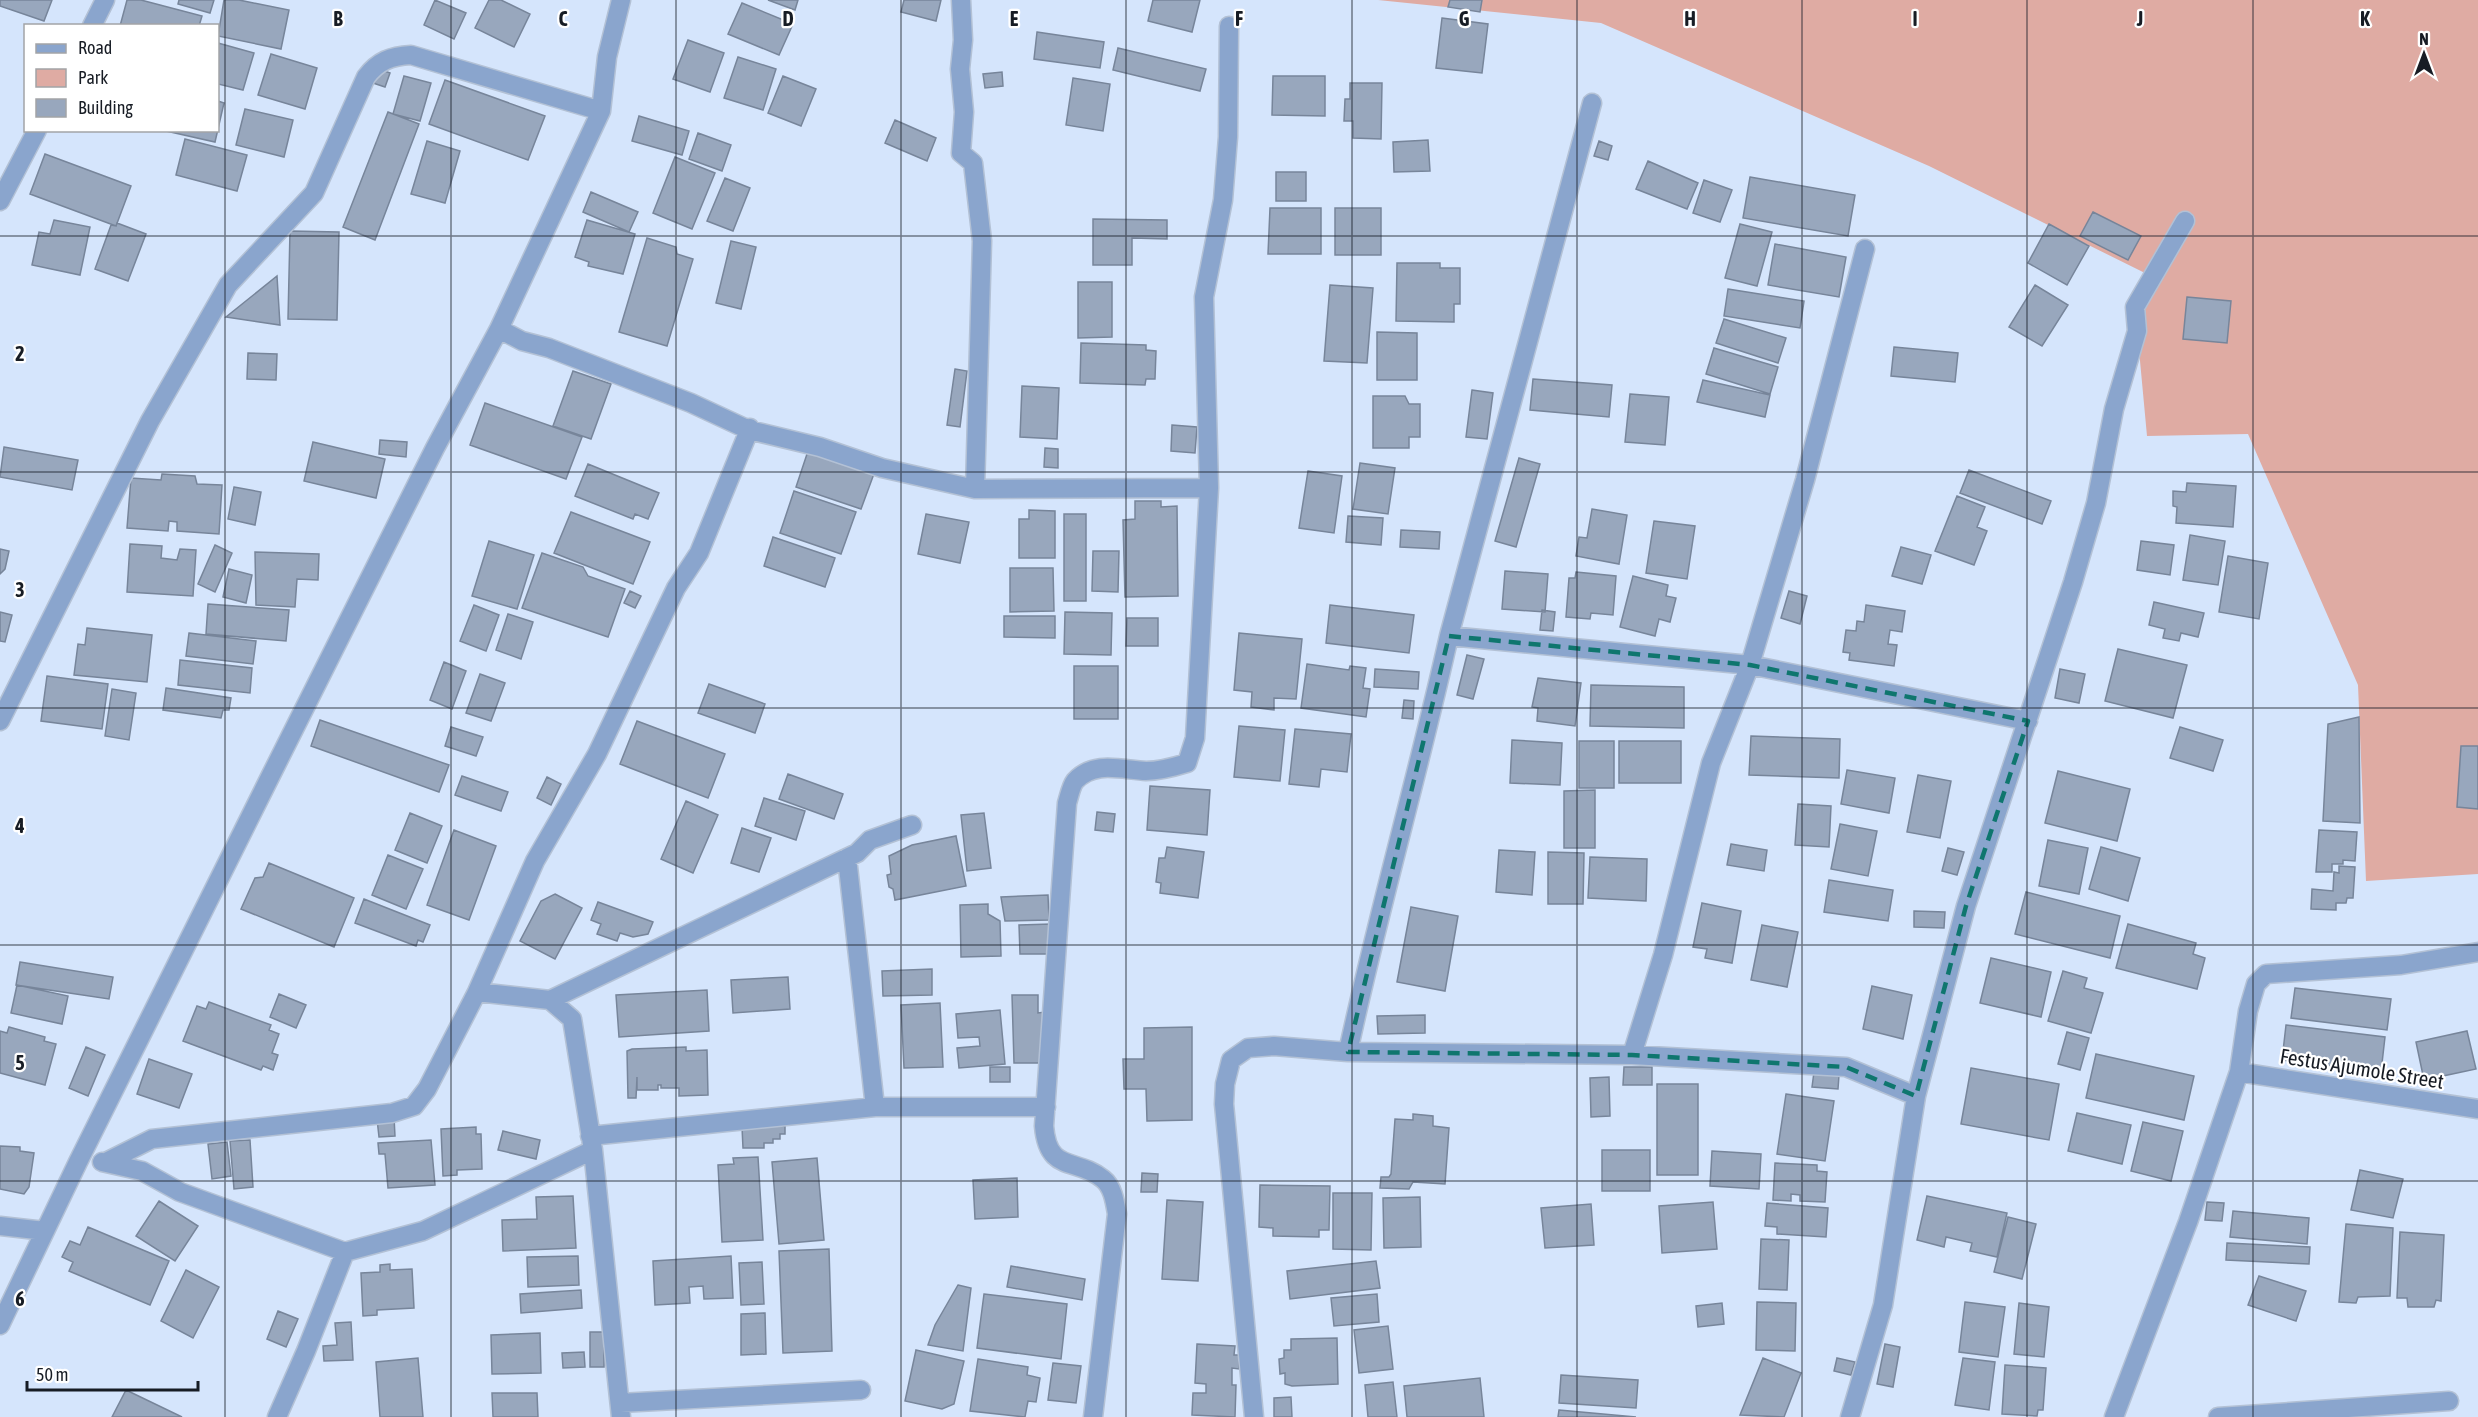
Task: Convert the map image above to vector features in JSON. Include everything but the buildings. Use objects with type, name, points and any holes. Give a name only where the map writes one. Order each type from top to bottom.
[{"type":"street","points":[[93,24],[105,0]]},
{"type":"street","points":[[0,1325],[78,1162],[435,448],[499,329],[601,111],[607,57],[621,0]]},
{"type":"street","points":[[961,0],[963,40],[960,69],[964,112],[961,153],[974,163],[982,241],[975,489]]},
{"type":"street","points":[[1093,1417],[1117,1214],[1114,1196],[1105,1180],[1067,1165],[1052,1154],[1046,1142],[1046,1107],[1067,803],[1074,782],[1089,772],[1111,766],[1146,771],[1164,769],[1187,762],[1195,738],[1209,488],[1204,297],[1223,200],[1228,136],[1229,26]]},
{"type":"street","points":[[0,721],[155,411],[228,285],[314,193],[373,68],[395,56],[411,55],[601,111]]},
{"type":"street","points":[[1348,1052],[1365,974],[1427,735],[1449,636],[1592,103]]},
{"type":"street","points":[[0,201],[36,132]]},
{"type":"street","points":[[1850,1417],[1883,1305],[1916,1096],[1966,906],[2014,755],[2028,721],[2096,503],[2114,409],[2137,331],[2135,307],[2185,221]]},
{"type":"street","points":[[1632,1055],[1663,955],[1711,763],[1750,665],[1805,480],[1865,249]]},
{"type":"street","points":[[499,329],[506,335],[549,348],[750,428],[801,444],[820,447],[882,468],[975,489],[1209,488]]},
{"type":"street","points":[[106,1162],[152,1139],[392,1113],[414,1106],[427,1089],[477,992],[535,861],[592,764],[684,573],[699,553],[750,428]]},
{"type":"street","points":[[1449,636],[1750,665],[2028,721]]},
{"type":"street","points":[[477,992],[550,1000],[847,858],[857,853],[870,840],[912,825]]},
{"type":"street","points":[[847,858],[875,1107]]},
{"type":"street","points":[[2114,1417],[2181,1244],[2239,1072],[2248,1011],[2256,984],[2266,974],[2325,972],[2401,964],[2478,952]]},
{"type":"street","points":[[550,1000],[572,1019],[591,1143],[620,1410],[861,1390]]},
{"type":"street","points":[[1254,1417],[1224,1104],[1225,1084],[1231,1060],[1248,1048],[1274,1046],[1348,1052],[1632,1055],[1846,1067],[1916,1096]]},
{"type":"street","name":"Festus Ajumole Street","points":[[2239,1072],[2478,1109]]},
{"type":"street","points":[[78,1162],[106,1162],[142,1171],[180,1192],[345,1252],[423,1232],[591,1143],[875,1107],[1046,1107]]},
{"type":"street","points":[[0,1227],[45,1232]]},
{"type":"street","points":[[277,1417],[306,1352],[345,1252]]},
{"type":"street","points":[[2218,1417],[2378,1411],[2449,1401]]},
{"type":"highlighted area","points":[[1449,636],[1750,665],[2028,721],[1966,906],[1916,1096],[1846,1067],[1632,1055],[1348,1052]]},
{"type":"green space","points":[[1378,0],[2478,0],[2478,874],[2366,881],[2358,685],[2248,434],[2147,436],[2135,307],[2151,276],[1929,166],[1601,23]]}]
